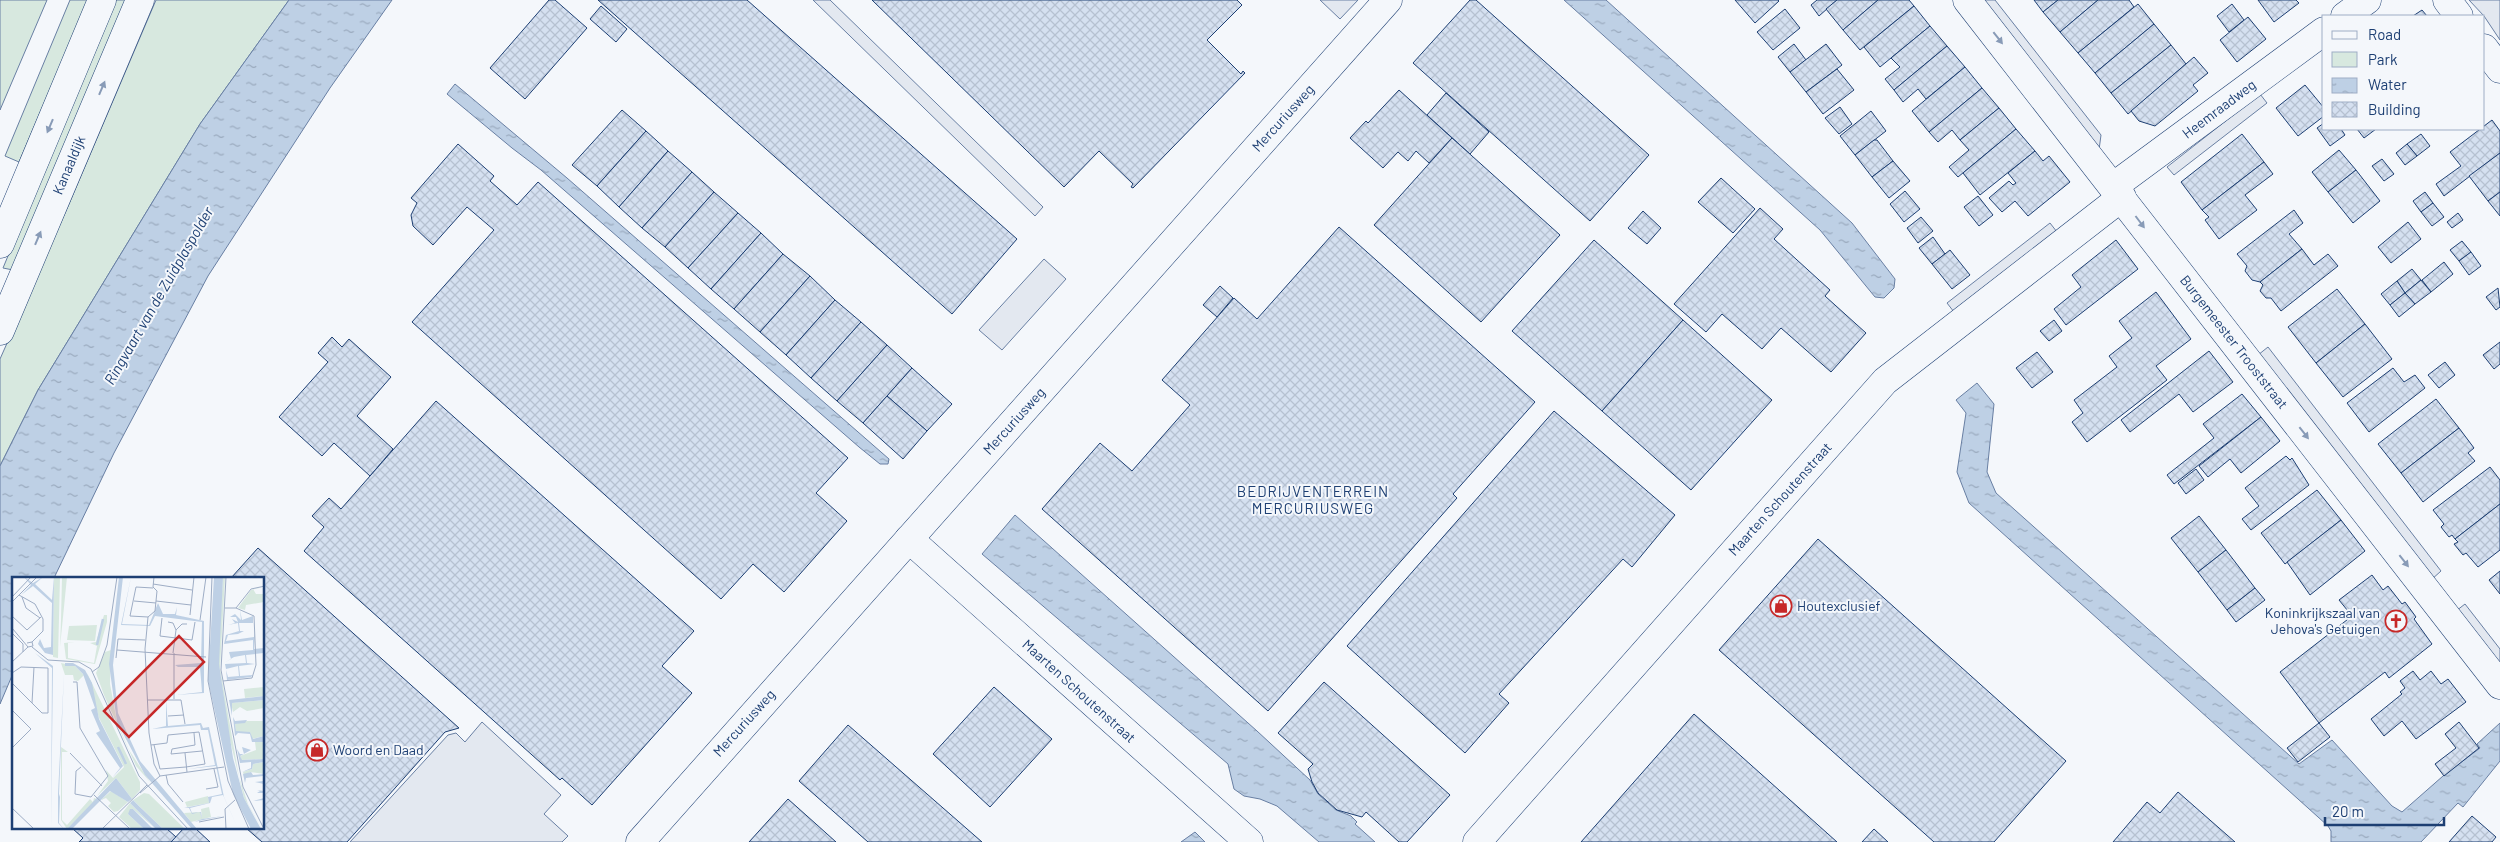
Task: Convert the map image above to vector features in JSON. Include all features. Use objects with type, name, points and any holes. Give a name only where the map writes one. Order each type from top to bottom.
[{"type":"street","points":[[0,244],[102,0]]},
{"type":"street","name":"Kanaaldijk","points":[[0,331],[140,0]]},
{"type":"street","name":"Mercuriusweg","points":[[640,842],[1388,0]]},
{"type":"street","name":"Burgemeester Trooststraat","points":[[1967,0],[2500,685]]},
{"type":"street","points":[[2346,15],[2367,0]]},
{"type":"street","points":[[2447,0],[2458,15]]},
{"type":"street","name":"Heemraadweg","points":[[2118,192],[2322,34]]},
{"type":"street","points":[[2485,49],[2500,69]]},
{"type":"street","name":"Maarten Schoutenstraat","points":[[1477,842],[1885,381],[2118,192]]},
{"type":"street","name":"Maarten Schoutenstraat","points":[[909,539],[1249,842]]},
{"type":"green space","points":[[0,0],[47,0],[0,110]]},
{"type":"green space","points":[[70,0],[88,0],[19,162],[5,156]]},
{"type":"green space","points":[[114,0],[127,0],[13,270],[3,268]]},
{"type":"green space","points":[[156,0],[289,0],[200,124],[38,390],[0,466],[0,359],[69,204]]},
{"type":"shaded area","points":[[813,0],[830,0],[1043,207],[1035,216]]},
{"type":"shaded area","points":[[1320,0],[1358,0],[1340,19]]},
{"type":"shaded area","points":[[1980,0],[1995,0],[2101,135],[2099,150]]},
{"type":"shaded area","points":[[2469,0],[2500,0],[2500,40],[2485,15]]},
{"type":"shaded area","points":[[2260,94],[2267,103],[2174,175],[2167,167]]},
{"type":"shaded area","points":[[2050,223],[2057,232],[1954,312],[1947,303]]},
{"type":"shaded area","points":[[1044,259],[1066,279],[1002,350],[979,330]]},
{"type":"shaded area","points":[[2268,347],[2441,571],[2431,580],[2258,355]]},
{"type":"shaded area","points":[[2465,604],[2500,649],[2500,669],[2456,611]]},
{"type":"shaded area","points":[[482,722],[561,795],[544,814],[568,836],[562,842],[350,842],[448,735],[456,733],[465,742]]},
{"type":"water","name":"Ringvaart van de Zuidplaspolder","points":[[289,0],[392,0],[330,88],[208,276],[114,453],[54,577],[12,577],[12,676],[0,704],[0,466],[38,390],[200,124]]},
{"type":"water","points":[[1564,0],[1606,0],[1852,223],[1895,279],[1894,288],[1884,298],[1875,297],[1820,230]]},
{"type":"water","points":[[455,84],[567,178],[889,459],[888,464],[880,464],[859,447],[541,170],[447,94]]},
{"type":"water","points":[[1977,383],[1994,404],[1987,472],[1996,493],[2299,764],[2332,740],[2392,806],[2402,812],[2443,776],[2480,748],[2477,744],[2500,723],[2500,761],[2463,807],[2458,803],[2421,842],[2331,842],[2331,831],[2328,826],[1969,503],[1957,472],[1966,413],[1956,400]]},
{"type":"water","points":[[1015,515],[1257,731],[1310,780],[1318,794],[1336,810],[1351,816],[1357,822],[1355,824],[1375,842],[1319,842],[1277,806],[1260,799],[1244,796],[1234,789],[1228,764],[982,554]]},
{"type":"water","points":[[1195,832],[1205,842],[1181,842]]},
{"type":"building","points":[[549,0],[555,0],[587,28],[525,99],[490,68]]},
{"type":"building","points":[[598,0],[747,0],[1017,239],[952,314]]},
{"type":"building","points":[[872,0],[1237,0],[1242,5],[1207,40],[1241,74],[1243,71],[1245,73],[1133,188],[1131,187],[1133,184],[1099,151],[1064,187]]},
{"type":"building","points":[[1470,0],[1476,0],[1649,155],[1590,221],[1413,63]]},
{"type":"building","points":[[1735,0],[1778,0],[1779,1],[1755,23]]},
{"type":"building","points":[[1817,0],[1837,0],[1819,16],[1811,5]]},
{"type":"building","points":[[1837,0],[1878,0],[1843,30],[1826,9]]},
{"type":"building","points":[[1878,0],[1909,0],[1914,6],[1860,50],[1843,30]]},
{"type":"building","points":[[2034,0],[2058,0],[2043,12]]},
{"type":"building","points":[[2058,0],[2098,0],[2060,32],[2043,12]]},
{"type":"building","points":[[2098,0],[2129,0],[2134,7],[2078,53],[2060,32]]},
{"type":"building","points":[[2258,0],[2296,0],[2299,3],[2274,22]]},
{"type":"building","points":[[2138,4],[2154,24],[2095,73],[2078,53]]},
{"type":"building","points":[[2232,4],[2244,20],[2229,32],[2217,16]]},
{"type":"building","points":[[601,6],[627,29],[616,42],[590,19]]},
{"type":"building","points":[[1914,6],[1930,26],[1880,67],[1864,47]]},
{"type":"building","points":[[1785,9],[1800,28],[1773,50],[1757,32]]},
{"type":"building","points":[[2422,10],[2426,15],[2414,15]]},
{"type":"building","points":[[2248,17],[2266,39],[2237,62],[2220,40]]},
{"type":"building","points":[[2154,24],[2171,45],[2111,93],[2095,73]]},
{"type":"building","points":[[1930,26],[1947,46],[1894,90],[1885,79],[1900,67],[1891,58]]},
{"type":"building","points":[[1794,44],[1806,60],[1790,72],[1778,57]]},
{"type":"building","points":[[1826,44],[1842,65],[1806,92],[1790,72]]},
{"type":"building","points":[[2171,45],[2186,64],[2128,114],[2111,93]]},
{"type":"building","points":[[1947,46],[1965,67],[1926,99],[1918,89],[1903,102],[1894,90]]},
{"type":"building","points":[[2194,57],[2208,73],[2193,85],[2198,91],[2155,126],[2139,121],[2131,111]]},
{"type":"building","points":[[1965,67],[1982,88],[1929,132],[1912,111]]},
{"type":"building","points":[[1837,69],[1854,90],[1823,114],[1806,92]]},
{"type":"building","points":[[2305,85],[2322,106],[2322,118],[2298,136],[2276,108]]},
{"type":"building","points":[[1982,88],[1999,108],[1960,140],[1952,130],[1938,142],[1929,132]]},
{"type":"building","points":[[1399,90],[1452,138],[1429,163],[1416,151],[1408,161],[1398,152],[1383,168],[1350,138],[1366,121],[1368,123]]},
{"type":"building","points":[[1446,93],[1489,132],[1470,154],[1427,115]]},
{"type":"building","points":[[1840,107],[1852,124],[1839,134],[1825,118]]},
{"type":"building","points":[[1999,108],[2016,129],[1958,177],[1949,167],[1969,150],[1960,140]]},
{"type":"building","points":[[622,110],[646,131],[597,186],[572,165]]},
{"type":"building","points":[[1871,111],[1886,131],[1855,155],[1840,136]]},
{"type":"building","points":[[2492,120],[2500,131],[2500,153],[2444,196],[2436,184],[2461,166],[2450,152],[2479,130],[2485,130],[2485,125]]},
{"type":"building","points":[[2322,124],[2322,130],[2342,130],[2345,135],[2330,146],[2317,128]]},
{"type":"building","points":[[2016,129],[2035,151],[1980,195],[1963,173]]},
{"type":"building","points":[[2358,130],[2375,130],[2364,138]]},
{"type":"building","points":[[646,131],[668,151],[619,207],[597,186]]},
{"type":"building","points":[[2242,134],[2264,162],[2202,210],[2181,182]]},
{"type":"building","points":[[2421,134],[2430,146],[2417,156],[2407,144]]},
{"type":"building","points":[[1452,138],[1560,235],[1481,322],[1374,225]]},
{"type":"building","points":[[1874,140],[1877,140],[1893,161],[1872,177],[1855,155]]},
{"type":"building","points":[[458,144],[494,176],[490,181],[517,205],[538,182],[848,458],[816,493],[847,521],[784,592],[753,564],[721,599],[412,322],[494,230],[467,207],[433,245],[413,226],[411,215],[417,203],[411,198]]},
{"type":"building","points":[[2407,144],[2417,156],[2405,165],[2396,153]]},
{"type":"building","points":[[2339,150],[2356,170],[2328,192],[2312,172]]},
{"type":"building","points":[[668,151],[692,172],[642,228],[619,207]]},
{"type":"building","points":[[2035,151],[2043,161],[2049,156],[2070,182],[2028,216],[2015,201],[2002,212],[1989,198],[2009,181],[2013,185],[2016,183],[2008,173]]},
{"type":"building","points":[[2500,153],[2500,192],[2488,201],[2469,176]]},
{"type":"building","points":[[2382,159],[2394,174],[2384,181],[2372,166]]},
{"type":"building","points":[[1893,161],[1910,181],[1889,198],[1872,177]]},
{"type":"building","points":[[2264,162],[2273,174],[2245,195],[2257,210],[2219,239],[2205,220],[2209,217],[2202,210]]},
{"type":"building","points":[[2356,170],[2380,201],[2353,223],[2328,192]]},
{"type":"building","points":[[692,172],[714,192],[665,247],[642,228]]},
{"type":"building","points":[[1721,178],[1755,209],[1733,233],[1698,202]]},
{"type":"building","points":[[1905,191],[1920,209],[1904,222],[1890,204]]},
{"type":"building","points":[[714,192],[738,213],[688,268],[665,247]]},
{"type":"building","points":[[2425,192],[2433,203],[2421,212],[2413,201]]},
{"type":"building","points":[[2500,192],[2500,216],[2488,201]]},
{"type":"building","points":[[1978,196],[1993,215],[1979,226],[1964,207]]},
{"type":"building","points":[[2433,203],[2444,217],[2432,226],[2421,212]]},
{"type":"building","points":[[1760,208],[1783,229],[1774,239],[1830,290],[1825,296],[1866,333],[1831,372],[1781,328],[1762,349],[1722,314],[1706,332],[1674,304]]},
{"type":"building","points":[[2294,210],[2303,223],[2289,234],[2302,249],[2260,282],[2252,280],[2245,271],[2247,266],[2237,254]]},
{"type":"building","points":[[1643,211],[1661,228],[1647,244],[1628,228]]},
{"type":"building","points":[[738,213],[761,233],[711,289],[688,268]]},
{"type":"building","points":[[2458,213],[2463,220],[2452,228],[2447,222]]},
{"type":"building","points":[[1921,217],[1933,231],[1918,243],[1907,228]]},
{"type":"building","points":[[2408,222],[2421,239],[2391,263],[2378,247]]},
{"type":"building","points":[[1339,227],[1535,402],[1453,494],[1457,498],[1268,711],[1042,509],[1100,443],[1132,471],[1190,405],[1162,380],[1234,298],[1257,319]]},
{"type":"building","points":[[761,233],[783,254],[734,309],[711,289]]},
{"type":"building","points":[[1933,237],[1945,254],[1932,264],[1919,248]]},
{"type":"building","points":[[1594,240],[1683,320],[1602,411],[1512,331]]},
{"type":"building","points":[[2116,240],[2138,269],[2066,325],[2054,309],[2081,287],[2072,275]]},
{"type":"building","points":[[2462,241],[2471,252],[2459,261],[2450,250]]},
{"type":"building","points":[[2302,249],[2314,265],[2328,254],[2338,266],[2281,311],[2271,298],[2266,298],[2260,291],[2263,285],[2260,282]]},
{"type":"building","points":[[1950,250],[1970,275],[1952,289],[1932,264]]},
{"type":"building","points":[[2471,252],[2481,266],[2469,275],[2459,261]]},
{"type":"building","points":[[783,254],[810,276],[760,332],[734,309]]},
{"type":"building","points":[[2444,262],[2453,274],[2431,292],[2422,280]]},
{"type":"building","points":[[2412,269],[2421,280],[2405,293],[2397,281]]},
{"type":"building","points":[[810,276],[835,300],[786,355],[760,332]]},
{"type":"building","points":[[2421,280],[2431,292],[2415,304],[2405,293]]},
{"type":"building","points":[[2397,281],[2405,293],[2390,305],[2381,294]]},
{"type":"building","points":[[1220,286],[1233,298],[1217,317],[1203,305]]},
{"type":"building","points":[[2498,288],[2500,307],[2496,310],[2486,297]]},
{"type":"building","points":[[2337,289],[2365,324],[2316,363],[2288,327]]},
{"type":"building","points":[[2156,292],[2191,339],[2156,366],[2167,380],[2087,442],[2072,422],[2083,413],[2074,400],[2117,367],[2109,356],[2132,338],[2119,321]]},
{"type":"building","points":[[2405,293],[2415,304],[2399,317],[2390,305]]},
{"type":"building","points":[[835,300],[861,322],[811,378],[786,355]]},
{"type":"building","points":[[1683,320],[1772,400],[1691,490],[1602,411]]},
{"type":"building","points":[[2054,320],[2062,331],[2049,341],[2040,331]]},
{"type":"building","points":[[861,322],[887,345],[837,401],[811,378]]},
{"type":"building","points":[[2365,324],[2392,359],[2343,397],[2316,363]]},
{"type":"building","points":[[332,337],[342,347],[349,339],[391,377],[357,416],[393,449],[370,476],[334,443],[322,456],[279,417],[328,362],[318,353]]},
{"type":"building","points":[[2500,342],[2500,364],[2494,369],[2483,355]]},
{"type":"building","points":[[887,345],[912,368],[863,423],[837,401]]},
{"type":"building","points":[[2209,351],[2233,382],[2193,412],[2179,394],[2130,432],[2121,420]]},
{"type":"building","points":[[2037,352],[2053,372],[2032,388],[2016,368]]},
{"type":"building","points":[[2445,362],[2455,375],[2439,388],[2428,375]]},
{"type":"building","points":[[912,368],[952,404],[927,431],[887,396]]},
{"type":"building","points":[[2393,368],[2404,382],[2415,375],[2425,388],[2369,432],[2347,403]]},
{"type":"building","points":[[2242,394],[2261,417],[2174,484],[2167,475],[2214,438],[2203,424]]},
{"type":"building","points":[[887,396],[927,431],[903,459],[863,423]]},
{"type":"building","points":[[2436,399],[2459,428],[2401,473],[2378,444]]},
{"type":"building","points":[[436,401],[694,631],[662,666],[692,693],[592,805],[562,778],[560,780],[304,551],[324,527],[312,516],[329,498],[341,509]]},
{"type":"building","points":[[1554,411],[1675,515],[1632,567],[1623,559],[1499,694],[1509,703],[1465,753],[1347,646]]},
{"type":"building","points":[[2261,417],[2280,441],[2241,473],[2230,459],[2208,477],[2199,466]]},
{"type":"building","points":[[2459,428],[2474,448],[2468,453],[2475,461],[2423,502],[2401,473]]},
{"type":"building","points":[[2286,456],[2290,460],[2292,458],[2309,485],[2251,530],[2242,519],[2259,506],[2245,488]]},
{"type":"building","points":[[2490,467],[2500,480],[2500,504],[2455,539],[2452,535],[2449,537],[2441,527],[2444,524],[2433,510]]},
{"type":"building","points":[[2196,469],[2204,480],[2186,494],[2178,483]]},
{"type":"building","points":[[2317,490],[2341,520],[2285,564],[2261,533]]},
{"type":"building","points":[[2500,504],[2500,550],[2478,567],[2466,553],[2463,555],[2454,544],[2458,542],[2455,539]]},
{"type":"building","points":[[2199,516],[2226,550],[2198,572],[2171,538]]},
{"type":"building","points":[[2341,520],[2365,551],[2310,595],[2287,562]]},
{"type":"building","points":[[1818,539],[2066,761],[1994,842],[1934,842],[1719,650]]},
{"type":"building","points":[[258,548],[459,728],[445,732],[347,842],[262,842],[248,830],[265,830],[265,577],[232,577]]},
{"type":"building","points":[[2226,550],[2255,588],[2227,610],[2198,572]]},
{"type":"building","points":[[2500,571],[2500,594],[2489,580]]},
{"type":"building","points":[[2372,575],[2383,590],[2388,586],[2402,604],[2405,602],[2416,617],[2414,619],[2432,644],[2389,678],[2385,672],[2319,723],[2280,672],[2352,616],[2339,600]]},
{"type":"building","points":[[2255,588],[2265,600],[2236,622],[2227,610]]},
{"type":"building","points":[[2413,671],[2420,680],[2431,671],[2441,684],[2448,679],[2466,702],[2416,739],[2402,721],[2384,736],[2371,719],[2402,694],[2400,692],[2405,688],[2400,681]]},
{"type":"building","points":[[1324,682],[1450,795],[1407,842],[1399,842],[1366,812],[1362,817],[1337,810],[1318,793],[1312,782],[1308,769],[1313,764],[1278,733]]},
{"type":"building","points":[[994,687],[1052,739],[990,807],[933,754]]},
{"type":"building","points":[[1694,714],[1837,842],[1581,842]]},
{"type":"building","points":[[2459,722],[2479,748],[2444,776],[2435,764],[2456,748],[2445,734]]},
{"type":"building","points":[[2319,723],[2330,737],[2298,762],[2287,748]]},
{"type":"building","points":[[848,725],[982,842],[868,842],[799,781]]},
{"type":"building","points":[[2178,792],[2235,842],[2113,842],[2147,802],[2160,813]]},
{"type":"building","points":[[788,799],[816,824],[836,842],[749,842]]},
{"type":"building","points":[[2472,816],[2496,837],[2492,842],[2449,842]]},
{"type":"building","points":[[1874,829],[1888,842],[1862,842]]},
{"type":"building","points":[[74,830],[168,830],[176,837],[171,842],[79,842],[83,838]]},
{"type":"building","points":[[182,830],[197,830],[210,842],[171,842]]},
{"type":"place","name":"Houtexclusief","points":[[1781,606]]},
{"type":"place","name":"Koninkrijkszaal van Jehova's Getuigen","points":[[2396,621]]},
{"type":"place","name":"Woord en Daad","points":[[317,750]]},
{"type":"district","name":"BEDRIJVENTERREIN MERCURIUSWEG","points":[[1313,500]]}]
